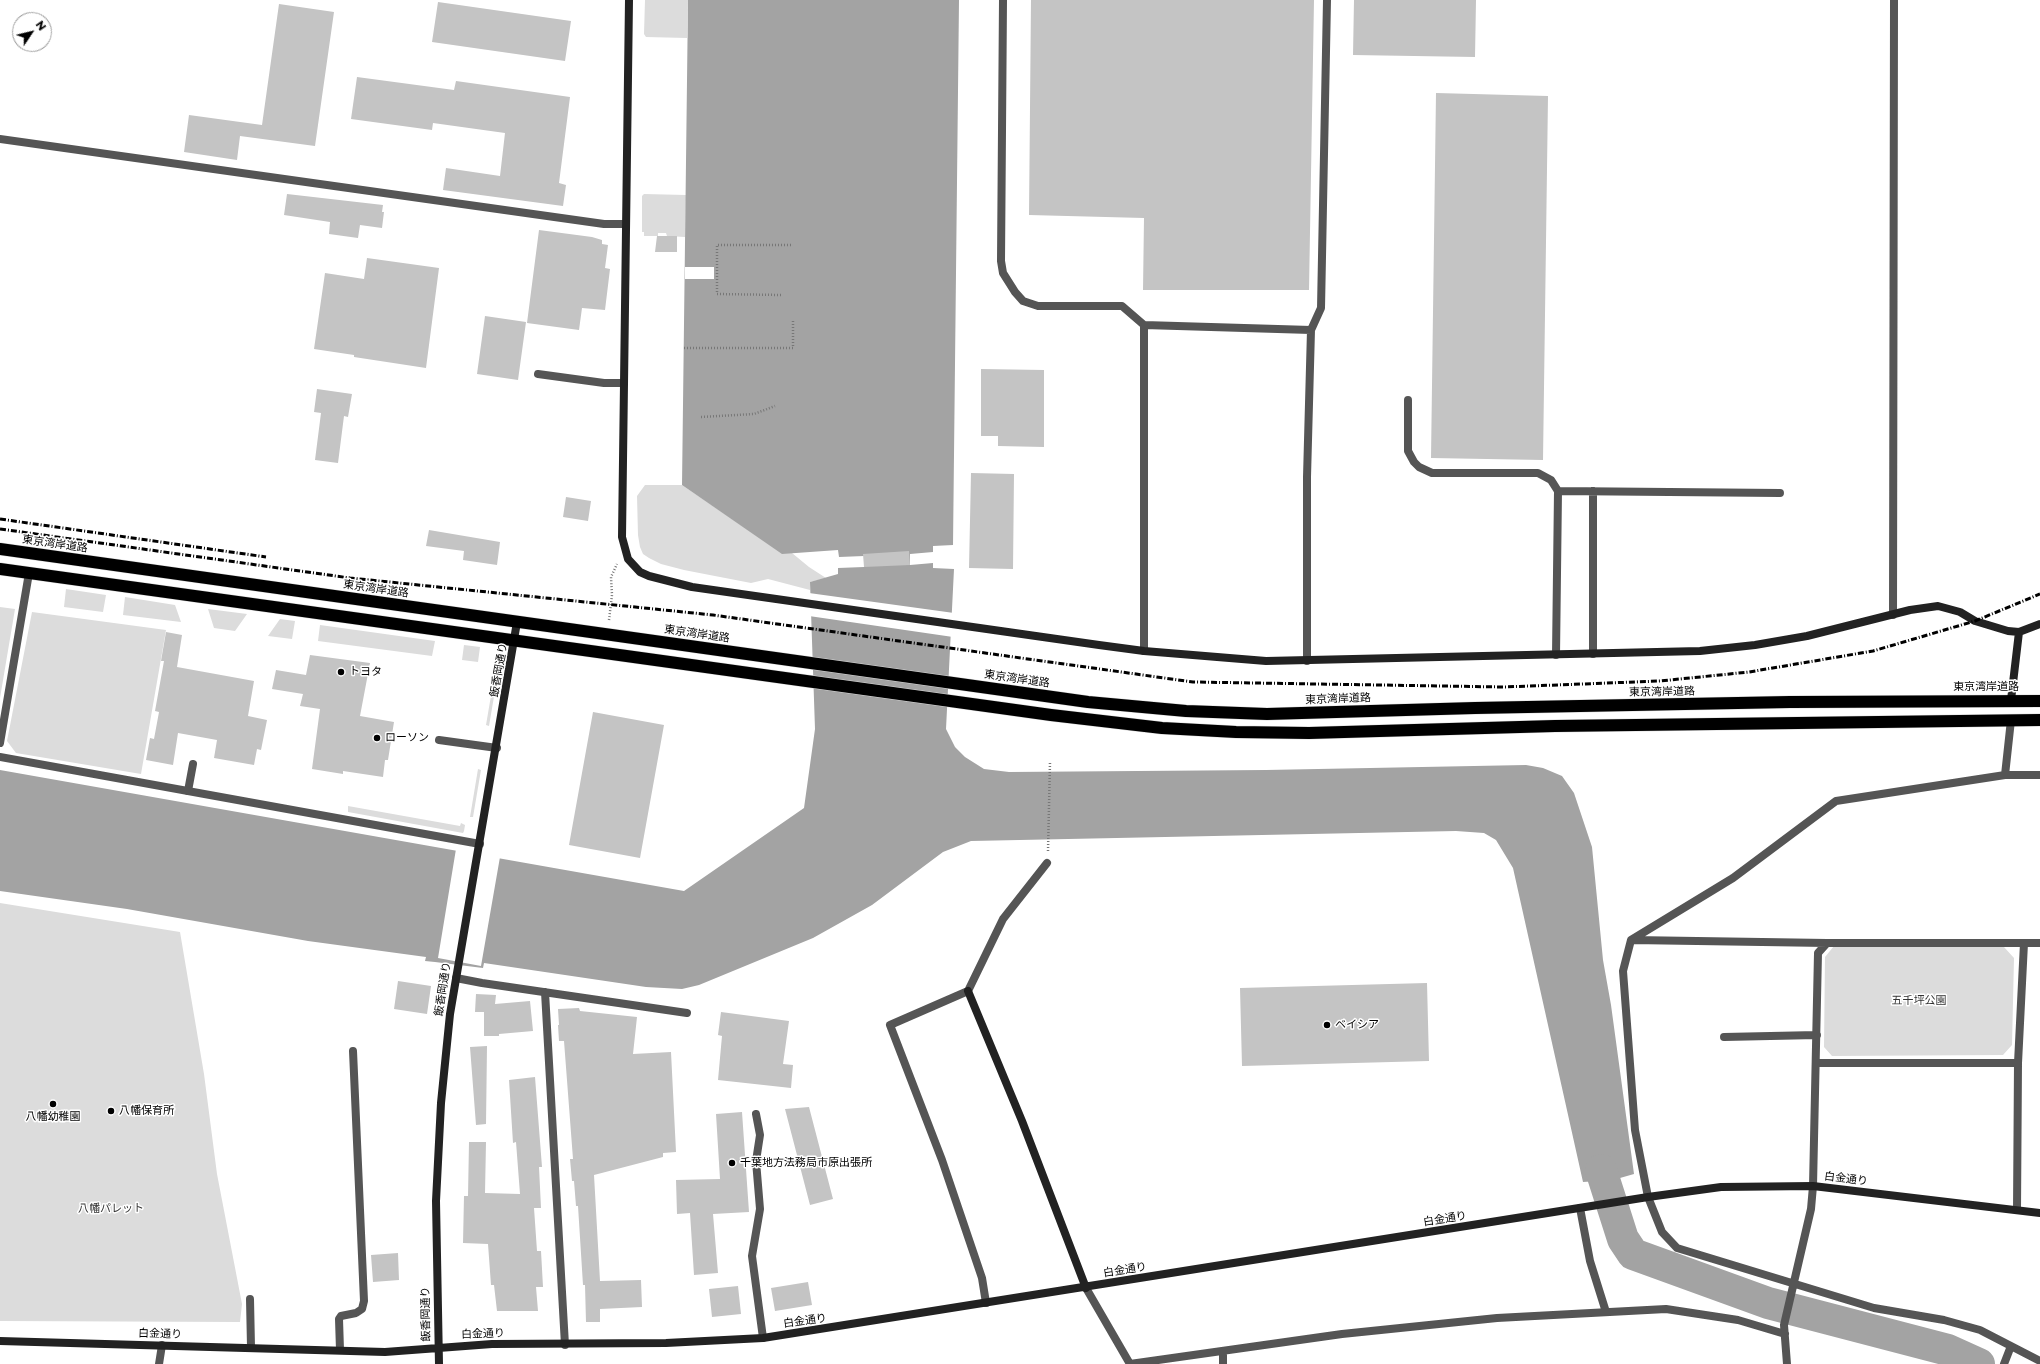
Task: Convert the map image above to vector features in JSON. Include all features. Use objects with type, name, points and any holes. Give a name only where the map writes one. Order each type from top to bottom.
[{"type":"highway","name":"東京湾岸道路","points":[[0,549],[817,665],[1088,702],[1186,712],[1267,714],[1483,708],[2011,700],[2040,701]]},
{"type":"highway","points":[[0,569],[515,642],[569,648],[950,701],[1155,727],[1236,732],[1309,733],[1555,726],[2040,720]]},
{"type":"street","points":[[629,0],[622,536],[624,550],[628,559],[640,572],[658,580],[692,587],[1144,651],[1266,662],[1700,651],[1755,645],[1820,633],[1893,614],[1938,606],[1960,612],[1975,621],[1997,629],[2019,632],[2040,624]]},
{"type":"street","points":[[1003,0],[1003,273],[1015,292],[1023,301],[1032,304],[1122,306],[1144,325],[1311,330]]},
{"type":"street","points":[[1307,661],[1307,477],[1311,330],[1321,308],[1327,0]]},
{"type":"street","points":[[1893,614],[1894,0]]},
{"type":"street","points":[[0,139],[604,224],[626,224]]},
{"type":"street","points":[[1144,325],[1144,651]]},
{"type":"street","points":[[538,374],[624,383]]},
{"type":"street","points":[[1408,400],[1408,451],[1409,456],[1419,467],[1432,473],[1538,474],[1551,480],[1558,491],[1556,655]]},
{"type":"street","points":[[1558,491],[1780,493]]},
{"type":"street","points":[[1593,491],[1593,654]]},
{"type":"street","points":[[0,743],[29,573]]},
{"type":"street","name":"飯香岡通り","points":[[439,1364],[436,1186],[441,1103],[450,1014],[515,642],[517,622]]},
{"type":"street","points":[[2011,700],[2019,632]]},
{"type":"street","points":[[2005,775],[2011,720]]},
{"type":"street","points":[[439,740],[496,748]]},
{"type":"street","points":[[0,757],[480,844]]},
{"type":"street","points":[[188,791],[193,764]]},
{"type":"street","points":[[2040,775],[2005,775],[1836,801],[1733,878],[1631,940],[1623,971],[1635,1130],[1648,1198],[1662,1232],[1678,1248],[1794,1285],[1874,1308],[1944,1320],[1980,1330],[2040,1362]]},
{"type":"street","points":[[986,1303],[982,1278],[942,1160],[890,1025],[968,991],[1003,919],[1047,863]]},
{"type":"street","points":[[1631,940],[1827,943],[2040,943]]},
{"type":"street","points":[[1787,1364],[1784,1325],[1811,1209],[1813,1186],[1818,953],[1827,943]]},
{"type":"street","points":[[2017,1210],[2018,1063],[2024,943]]},
{"type":"street","points":[[456,978],[482,984],[687,1013]]},
{"type":"street","points":[[968,991],[1022,1121],[1086,1288],[1130,1364],[1342,1334],[1497,1318],[1666,1309],[1738,1320],[1785,1334]]},
{"type":"street","points":[[545,992],[565,1345]]},
{"type":"street","points":[[1724,1037],[1817,1035]]},
{"type":"street","points":[[340,1350],[339,1319],[341,1316],[356,1313],[362,1309],[364,1301],[353,1051]]},
{"type":"street","points":[[1816,1063],[2018,1063]]},
{"type":"street","points":[[756,1114],[760,1135],[756,1161],[760,1209],[752,1256],[763,1338]]},
{"type":"street","name":"白金通り","points":[[0,1341],[385,1352],[492,1344],[565,1345],[666,1343],[763,1338],[1086,1288],[1580,1208],[1721,1187],[1813,1186],[2040,1213]]},
{"type":"street","points":[[1580,1208],[1590,1261],[1606,1312]]},
{"type":"street","points":[[250,1299],[251,1348]]},
{"type":"street","points":[[159,1364],[162,1345]]},
{"type":"street","points":[[2004,1364],[2010,1346]]},
{"type":"street","points":[[1223,1351],[1223,1364]]},
{"type":"path","points":[[780,295],[716,294],[717,245],[793,245]]},
{"type":"path","points":[[684,348],[793,348],[793,319]]},
{"type":"path","points":[[701,417],[754,414],[775,406]]},
{"type":"path","points":[[608,620],[612,595],[611,577],[624,550]]},
{"type":"path","points":[[1047,863],[1050,762]]},
{"type":"green space","points":[[645,0],[688,0],[687,38],[646,37],[644,34]]},
{"type":"green space","points":[[644,194],[686,195],[685,237],[667,236],[666,233],[658,233],[658,236],[644,236],[644,232],[642,232],[642,196]]},
{"type":"green space","points":[[645,485],[682,485],[782,553],[792,553],[809,567],[826,578],[810,582],[810,590],[768,579],[751,583],[684,570],[661,564],[649,558],[643,554],[638,535],[637,496]]},
{"type":"green space","points":[[66,589],[106,595],[103,612],[64,607]]},
{"type":"green space","points":[[125,597],[175,605],[181,622],[123,615]]},
{"type":"green space","points":[[0,607],[15,609],[0,698]]},
{"type":"green space","points":[[208,609],[247,614],[235,631],[214,628]]},
{"type":"green space","points":[[32,612],[166,630],[141,774],[16,753],[7,741]]},
{"type":"green space","points":[[280,619],[295,621],[292,639],[268,636]]},
{"type":"green space","points":[[320,625],[435,641],[432,656],[318,641]]},
{"type":"green space","points":[[464,645],[480,647],[478,662],[462,660]]},
{"type":"green space","points":[[494,678],[497,679],[489,726],[486,725]]},
{"type":"green space","points":[[478,769],[481,770],[473,817],[470,817]]},
{"type":"green space","points":[[348,806],[460,826],[461,823],[465,825],[464,831],[463,833],[348,812]]},
{"type":"green space","name":"八幡パレット","points":[[0,903],[180,932],[204,1074],[217,1174],[242,1304],[240,1322],[0,1321]]},
{"type":"green space","name":"五千坪公園","points":[[1834,946],[2004,947],[2014,958],[2012,1045],[2003,1055],[1832,1056],[1824,1047],[1825,957]]},
{"type":"shaded area","points":[[688,0],[959,0],[953,545],[933,546],[933,552],[910,554],[910,565],[933,563],[933,568],[954,569],[946,729],[955,747],[965,757],[984,769],[1009,772],[1266,770],[1526,765],[1543,768],[1562,776],[1574,793],[1592,847],[1603,960],[1611,1005],[1634,1174],[1613,1180],[1583,1182],[1513,868],[1496,840],[1484,833],[1456,831],[971,841],[943,852],[872,905],[813,938],[699,985],[682,989],[646,987],[484,963],[483,968],[425,961],[426,957],[308,941],[127,909],[0,891],[0,770],[684,891],[804,808],[815,729],[810,582],[838,574],[838,568],[864,567],[864,556],[839,557],[838,550],[782,554],[682,485]]},
{"type":"pier","points":[[685,267],[714,267],[714,279],[685,279]]},
{"type":"pier","points":[[809,593],[954,613],[953,637],[809,616]]},
{"type":"pier","points":[[456,849],[500,857],[481,966],[438,958]]},
{"type":"building","points":[[1031,0],[1314,0],[1309,290],[1143,290],[1144,218],[1029,215]]},
{"type":"building","points":[[1354,0],[1476,0],[1475,57],[1353,55]]},
{"type":"building","points":[[438,2],[571,21],[565,61],[432,42]]},
{"type":"building","points":[[279,4],[334,12],[315,146],[240,136],[237,160],[184,152],[189,115],[262,125]]},
{"type":"building","points":[[357,77],[454,90],[456,81],[570,97],[559,183],[566,185],[563,206],[443,190],[446,168],[500,176],[505,133],[433,123],[432,130],[351,119]]},
{"type":"building","points":[[1436,93],[1548,96],[1543,460],[1431,458]]},
{"type":"building","points":[[287,194],[383,205],[382,212],[384,212],[382,228],[360,225],[358,238],[329,234],[330,222],[284,215]]},
{"type":"building","points":[[539,230],[592,237],[602,240],[602,244],[608,245],[605,268],[610,269],[605,310],[582,308],[579,330],[527,323]]},
{"type":"building","points":[[657,236],[677,236],[677,252],[655,252]]},
{"type":"building","points":[[367,258],[439,268],[426,368],[314,349],[325,273],[364,279]]},
{"type":"building","points":[[485,316],[526,322],[518,380],[477,374]]},
{"type":"building","points":[[981,369],[1044,370],[1044,447],[998,446],[998,436],[981,436]]},
{"type":"building","points":[[317,389],[352,394],[348,417],[344,416],[338,463],[315,460],[321,413],[314,412]]},
{"type":"building","points":[[971,473],[1014,474],[1013,569],[969,568]]},
{"type":"building","points":[[566,497],[591,501],[588,521],[563,517]]},
{"type":"building","points":[[429,530],[500,542],[497,565],[463,560],[464,551],[426,546]]},
{"type":"building","points":[[909,551],[910,565],[864,567],[863,554]]},
{"type":"building","points":[[166,632],[182,635],[177,667],[254,681],[248,716],[267,720],[261,750],[257,749],[254,765],[214,758],[217,740],[178,733],[173,765],[146,760],[150,738],[154,739],[159,712],[155,711],[164,661],[161,661]]},
{"type":"building","points":[[310,655],[370,663],[360,716],[394,722],[388,760],[385,760],[383,777],[343,771],[343,774],[312,769],[320,709],[300,706],[303,694],[272,689],[276,670],[306,675]]},
{"type":"building","points":[[593,712],[664,725],[640,858],[569,845]]},
{"type":"building","points":[[398,981],[431,986],[427,1014],[394,1009]]},
{"type":"building","points":[[1427,983],[1429,1061],[1242,1066],[1240,988]]},
{"type":"building","points":[[476,994],[496,995],[495,1004],[530,1001],[533,1031],[499,1034],[499,1036],[484,1036],[484,1012],[475,1012]]},
{"type":"building","points":[[579,1008],[580,1011],[637,1017],[633,1054],[671,1052],[676,1152],[663,1153],[663,1157],[594,1175],[600,1281],[641,1280],[642,1307],[600,1309],[600,1322],[586,1322],[585,1285],[583,1285],[578,1206],[576,1206],[570,1159],[573,1159],[564,1041],[559,1041],[558,1009]]},
{"type":"building","points":[[721,1012],[789,1021],[783,1064],[793,1065],[791,1088],[718,1080],[722,1036],[718,1035]]},
{"type":"building","points":[[487,1046],[486,1124],[476,1125],[470,1047]]},
{"type":"building","points":[[535,1077],[542,1167],[539,1167],[541,1208],[534,1208],[537,1251],[541,1251],[543,1287],[536,1287],[538,1311],[497,1311],[494,1285],[491,1285],[488,1244],[463,1243],[464,1196],[468,1196],[469,1142],[486,1142],[485,1193],[520,1194],[516,1142],[513,1143],[509,1080]]},
{"type":"building","points":[[809,1107],[833,1199],[810,1205],[785,1109]]},
{"type":"building","points":[[742,1112],[749,1212],[713,1214],[718,1273],[694,1275],[690,1213],[677,1214],[676,1180],[720,1179],[716,1114]]},
{"type":"building","points":[[398,1253],[399,1280],[373,1282],[371,1255]]},
{"type":"building","points":[[808,1282],[812,1305],[775,1311],[771,1288]]},
{"type":"building","points":[[738,1286],[741,1314],[712,1317],[709,1289]]},
{"type":"waterway","points":[[1601,1170],[1623,1239],[1633,1254],[1768,1303],[1948,1350],[1979,1364]]},
{"type":"railway","points":[[0,519],[266,557]]},
{"type":"railway","points":[[0,529],[350,578],[713,615],[1193,682],[1504,687],[1660,681],[1749,672],[1873,651],[1975,621],[2040,594]]},
{"type":"place","name":"トヨタ","points":[[341,672]]},
{"type":"place","name":"ローソン","points":[[377,738]]},
{"type":"place","name":"ベイシア","points":[[1327,1025]]},
{"type":"place","name":"八幡幼稚園","points":[[53,1104]]},
{"type":"place","name":"八幡保育所","points":[[111,1111]]},
{"type":"place","name":"千葉地方法務局市原出張所","points":[[732,1163]]}]
